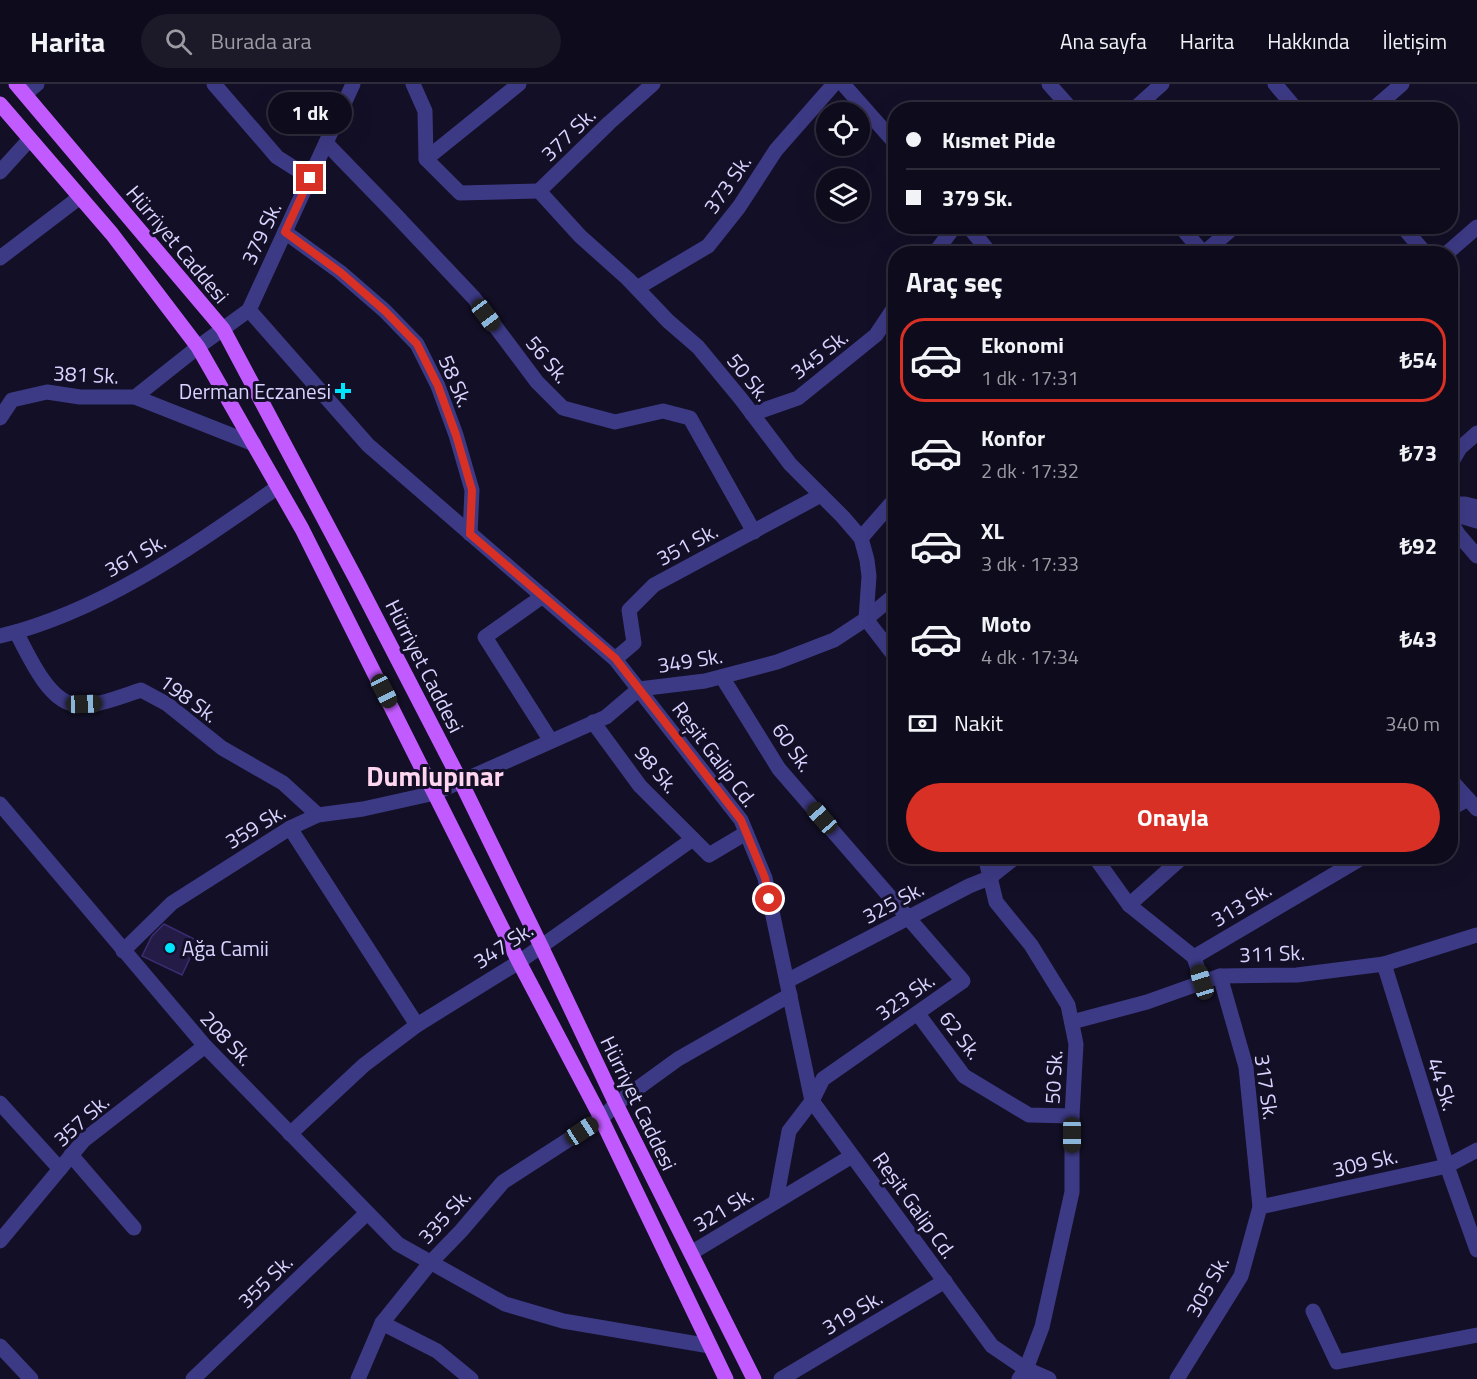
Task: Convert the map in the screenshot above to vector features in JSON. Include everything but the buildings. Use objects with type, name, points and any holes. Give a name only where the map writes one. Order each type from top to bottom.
[{"type":"main road","name":"Hürriyet Caddesi","points":[[26,87],[223,329],[461,782],[616,1104],[754,1379]]},
{"type":"main road","name":"Hürriyet Caddesi","points":[[0,104],[112,234],[198,347],[303,529],[519,962],[602,1118],[726,1379]]},
{"type":"street","points":[[214,84],[277,157],[310,178]]},
{"type":"street","name":"379 Sk.","points":[[198,347],[249,310],[353,84]]},
{"type":"street","points":[[413,84],[425,111],[426,159],[460,193],[539,191]]},
{"type":"street","points":[[426,159],[519,84]]},
{"type":"street","name":"377 Sk.","points":[[539,191],[652,84]]},
{"type":"street","name":"373 Sk.","points":[[637,288],[708,246],[739,207],[776,150],[834,84]]},
{"type":"street","points":[[843,84],[888,135]]},
{"type":"street","points":[[1049,84],[1065,102]]},
{"type":"street","points":[[1142,102],[1162,84]]},
{"type":"street","points":[[1275,84],[1290,102]]},
{"type":"street","points":[[1381,102],[1402,84]]},
{"type":"street","points":[[0,172],[30,139]]},
{"type":"street","name":"56 Sk.","points":[[326,143],[474,298],[537,382],[563,408],[615,422],[663,411],[690,418],[754,531]]},
{"type":"street","name":"50 Sk.","points":[[539,191],[580,236],[698,347],[790,464],[861,538],[869,576],[866,619]]},
{"type":"street","points":[[0,258],[80,197]]},
{"type":"street","points":[[1455,246],[1477,227]]},
{"type":"street","name":"58 Sk.","points":[[285,232],[340,272],[385,311],[417,344],[438,386],[456,435],[472,490],[470,534]]},
{"type":"street","points":[[975,234],[984,246]]},
{"type":"street","points":[[1187,234],[1198,246]]},
{"type":"street","points":[[1212,246],[1226,234]]},
{"type":"street","points":[[1409,234],[1419,246]]},
{"type":"street","name":"Reşit Galip Cd.","points":[[249,310],[368,445],[615,658],[741,820],[765,878],[812,1101],[992,1346],[1025,1376],[1049,1379]]},
{"type":"street","name":"345 Sk.","points":[[752,414],[798,398],[876,335],[888,317]]},
{"type":"street","name":"381 Sk.","points":[[0,418],[6,396],[47,392],[80,397],[135,398],[198,347]]},
{"type":"street","points":[[135,398],[254,444]]},
{"type":"street","points":[[1458,451],[1477,433]]},
{"type":"street","name":"361 Sk.","points":[[0,636],[68,613],[155,570],[278,487]]},
{"type":"street","name":"351 Sk.","points":[[615,658],[634,643],[629,610],[654,585],[821,495]]},
{"type":"street","points":[[861,538],[888,507]]},
{"type":"street","points":[[1458,515],[1477,521]]},
{"type":"street","points":[[1458,534],[1477,556]]},
{"type":"street","points":[[543,596],[485,637],[551,741]]},
{"type":"street","name":"349 Sk.","points":[[461,782],[606,717],[639,689],[705,681],[777,662],[834,640],[866,619],[888,601]]},
{"type":"street","points":[[866,619],[888,648]]},
{"type":"street","name":"198 Sk.","points":[[16,632],[47,688],[72,704],[96,704],[141,690],[167,704],[222,748],[283,783],[318,814]]},
{"type":"street","name":"60 Sk.","points":[[723,676],[779,769],[908,918]]},
{"type":"street","name":"98 Sk.","points":[[593,722],[640,786],[693,839]]},
{"type":"street","name":"359 Sk.","points":[[123,951],[172,903],[290,828],[318,814],[363,809],[435,793],[461,782]]},
{"type":"street","points":[[1458,787],[1473,804],[1458,807]]},
{"type":"street","name":"208 Sk.","points":[[0,804],[205,1046],[398,1244],[505,1304],[563,1321],[710,1346]]},
{"type":"street","points":[[290,828],[417,1025]]},
{"type":"street","points":[[693,839],[709,855],[746,833]]},
{"type":"street","name":"347 Sk.","points":[[290,1134],[364,1065],[417,1025],[519,962],[693,839]]},
{"type":"street","name":"50 Sk.","points":[[986,864],[996,902],[1031,945],[1068,1005],[1076,1044],[1072,1116],[1072,1192],[1042,1327],[1025,1376]]},
{"type":"street","name":"325 Sk.","points":[[616,1104],[678,1059],[788,988],[908,918],[989,878],[1007,864]]},
{"type":"street","points":[[1100,864],[1129,905],[1194,957],[1202,982]]},
{"type":"street","points":[[1129,905],[1175,864]]},
{"type":"street","name":"313 Sk.","points":[[1194,957],[1351,864]]},
{"type":"street","name":"323 Sk.","points":[[812,1101],[823,1079],[963,981],[908,918]]},
{"type":"street","name":"311 Sk.","points":[[1072,1022],[1147,1002],[1220,976],[1298,975],[1384,964],[1477,935]]},
{"type":"street","name":"44 Sk.","points":[[1384,964],[1447,1166],[1477,1250]]},
{"type":"street","name":"317 Sk.","points":[[1220,976],[1245,1067],[1260,1207]]},
{"type":"street","name":"62 Sk.","points":[[918,1014],[964,1076],[1029,1115],[1072,1116]]},
{"type":"street","name":"357 Sk.","points":[[0,1241],[84,1140],[205,1046]]},
{"type":"street","name":"321 Sk.","points":[[776,1202],[789,1131],[812,1101]]},
{"type":"street","points":[[0,1103],[60,1169]]},
{"type":"street","name":"335 Sk.","points":[[358,1379],[382,1323],[430,1262],[462,1231],[503,1182],[602,1118],[616,1104]]},
{"type":"street","name":"309 Sk.","points":[[1260,1207],[1447,1166],[1477,1150]]},
{"type":"street","points":[[71,1155],[134,1228]]},
{"type":"street","name":"321 Sk.","points":[[691,1253],[852,1156]]},
{"type":"street","name":"305 Sk.","points":[[1176,1379],[1241,1276],[1260,1207]]},
{"type":"street","name":"355 Sk.","points":[[193,1379],[367,1213]]},
{"type":"street","name":"319 Sk.","points":[[781,1379],[945,1281]]},
{"type":"street","points":[[1313,1311],[1337,1362],[1477,1335]]},
{"type":"street","points":[[382,1323],[437,1351],[471,1379]]},
{"type":"street","points":[[0,1346],[31,1379]]},
{"type":"place","name":"Derman Eczanesi","points":[[343,391]]},
{"type":"place","name":"Ağa Camii","points":[[170,948]]},
{"type":"district","name":"Dumlupınar","points":[[435,775]]},
{"type":"route","points":[[310,178],[285,232],[340,272],[385,311],[417,344],[438,386],[456,435],[472,490],[470,534],[615,658],[741,820],[765,878],[769,899]]}]
